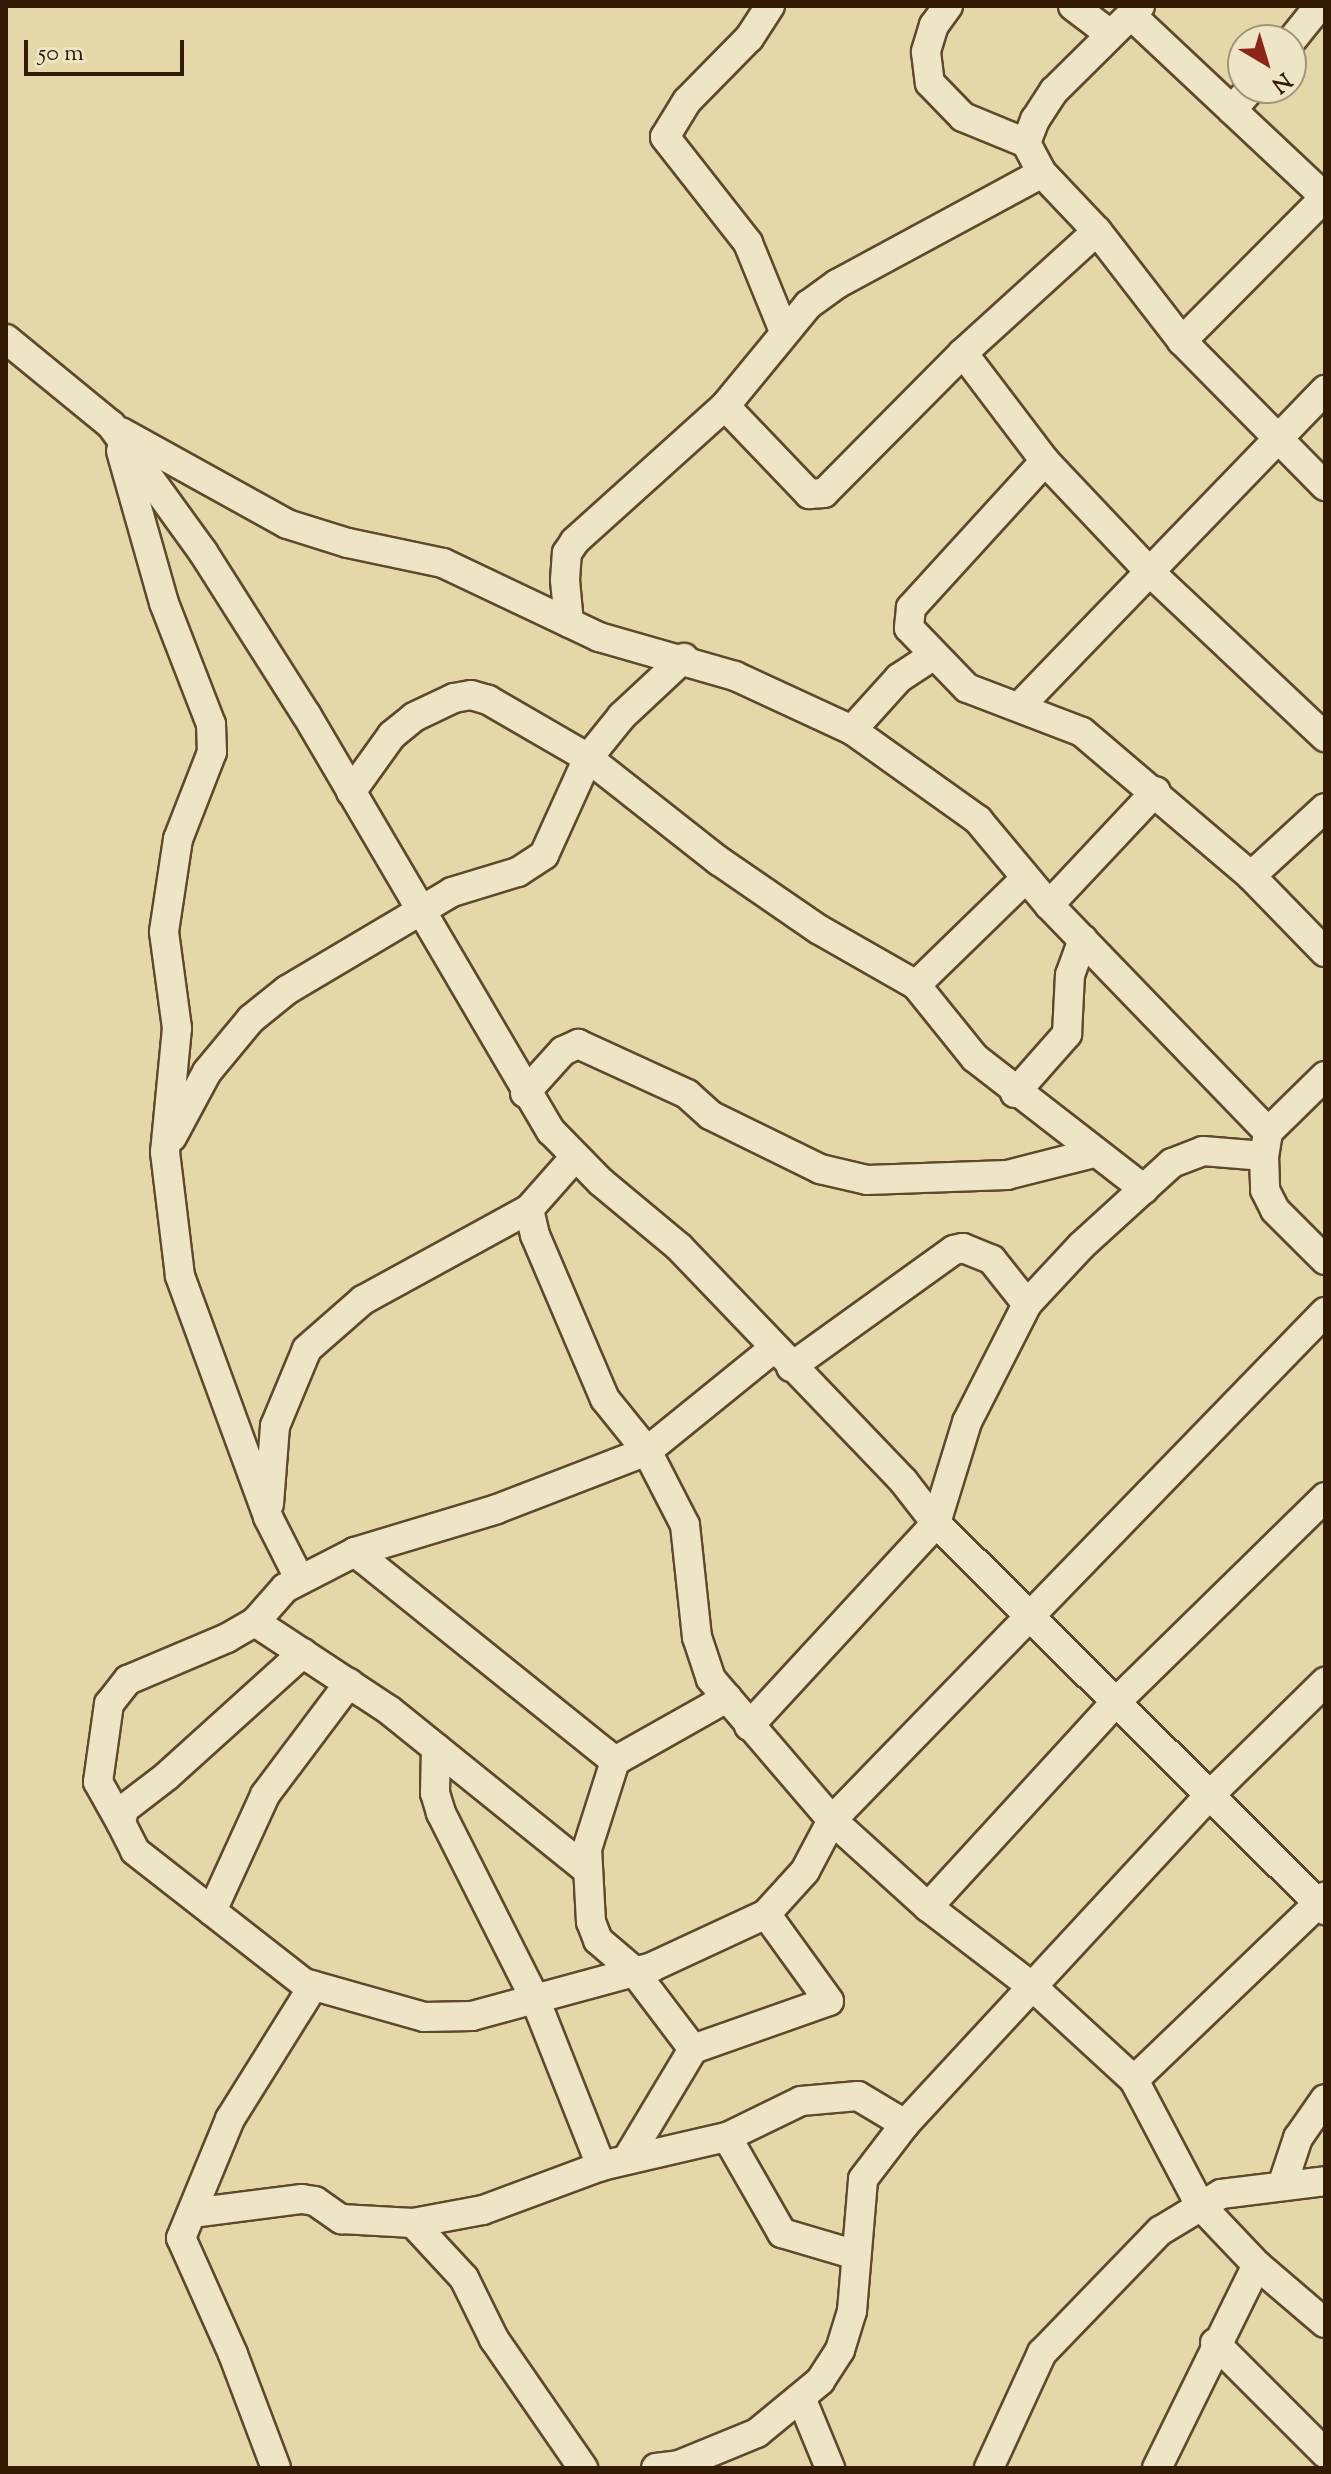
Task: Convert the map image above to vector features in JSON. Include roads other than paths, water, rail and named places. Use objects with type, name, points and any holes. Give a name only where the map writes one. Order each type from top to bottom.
[{"type":"street","points":[[770,6],[749,38],[687,101],[665,137],[748,243],[784,331]]},
{"type":"street","points":[[948,6],[934,25],[926,52],[930,83],[963,117],[1026,143],[1042,173],[1097,231],[1182,341],[1325,486]]},
{"type":"street","points":[[1073,6],[1110,34]]},
{"type":"street","points":[[1305,24],[1319,6]]},
{"type":"street","points":[[1026,143],[1054,91],[1135,10],[1232,110],[1325,197],[1182,341]]},
{"type":"street","points":[[1232,110],[1237,104]]},
{"type":"street","points":[[569,623],[565,580],[567,553],[575,541],[725,406],[784,331],[837,284],[1042,173]]},
{"type":"street","points":[[725,406],[816,496],[963,353],[1097,231]]},
{"type":"street","points":[[6,339],[115,432],[287,524],[443,563],[599,637],[684,658],[852,730],[956,801],[1266,1144]]},
{"type":"street","points":[[963,353],[1045,461],[1152,574],[1325,737]]},
{"type":"street","points":[[1019,707],[1152,574],[1276,437],[1325,390]]},
{"type":"street","points":[[115,432],[203,552],[423,912],[525,1093],[575,1157],[679,1247],[904,1482],[936,1523],[1209,1796],[1323,1903],[1134,2080]]},
{"type":"street","points":[[115,432],[164,603],[211,724],[212,752],[178,839],[164,932],[177,1028],[165,1152],[189,1311],[268,1517],[299,1578]]},
{"type":"street","points":[[1045,461],[911,608],[909,628],[967,688],[1082,732],[1156,791],[1251,876],[1325,952]]},
{"type":"street","points":[[852,730],[899,678],[934,655]]},
{"type":"street","points":[[165,1152],[207,1072],[251,1019],[325,965],[423,912],[452,892],[518,872],[544,855],[588,758],[622,716],[684,658]]},
{"type":"street","points":[[351,792],[392,735],[414,717],[471,695],[588,758],[719,861],[818,929],[916,985],[941,1021],[1015,1093],[1144,1189]]},
{"type":"street","points":[[1049,905],[1156,791]]},
{"type":"street","points":[[1251,876],[1325,808]]},
{"type":"street","points":[[916,985],[1026,878]]},
{"type":"street","points":[[1015,1093],[1067,1034],[1070,975],[1083,939]]},
{"type":"street","points":[[525,1093],[563,1051],[578,1044],[687,1094],[710,1115],[820,1169],[867,1180],[1007,1175],[1094,1153]]},
{"type":"street","points":[[1325,1076],[1266,1144],[1265,1190],[1275,1210],[1325,1260]]},
{"type":"street","points":[[749,1726],[936,1523],[967,1422],[1027,1304],[1172,1163],[1203,1151],[1266,1144]]},
{"type":"street","points":[[268,1517],[275,1426],[307,1349],[363,1300],[529,1209],[575,1157]]},
{"type":"street","points":[[529,1209],[600,1389],[647,1451],[690,1538],[700,1649],[711,1679],[832,1820],[928,1907],[1034,1988],[1134,2080],[1200,2205],[1257,2265],[1325,2323]]},
{"type":"street","points":[[1027,1304],[992,1260],[963,1248],[954,1250],[782,1358],[647,1451],[497,1509],[355,1552],[299,1578],[275,1596],[255,1622],[128,1680],[109,1704],[98,1782],[135,1851],[313,1986],[424,2017],[472,2016],[652,1967],[766,1914],[805,1871],[832,1820],[1033,1618],[1325,1312]]},
{"type":"street","points":[[928,1907],[1116,1702],[1325,1497]]},
{"type":"street","points":[[355,1552],[615,1761]]},
{"type":"street","points":[[255,1622],[349,1683],[436,1748],[586,1869]]},
{"type":"street","points":[[121,1823],[124,1809],[167,1776],[303,1653]]},
{"type":"street","points":[[674,2467],[757,2433],[802,2400],[840,2350],[852,2311],[853,2254],[863,2179],[905,2124],[1209,1796],[1325,1682]]},
{"type":"street","points":[[212,1911],[265,1795],[349,1683]]},
{"type":"street","points":[[693,2049],[633,1970],[598,1940],[591,1922],[586,1869],[591,1829],[615,1761],[727,1698]]},
{"type":"street","points":[[436,1748],[435,1793],[441,1813],[614,2162]]},
{"type":"street","points":[[614,2162],[693,2049],[829,2001],[766,1914]]},
{"type":"street","points":[[276,2468],[233,2354],[181,2244],[230,2119],[313,1986]]},
{"type":"street","points":[[192,2213],[302,2199],[315,2201],[341,2219],[413,2223],[483,2210],[614,2162],[727,2137],[801,2101],[858,2096],[905,2124]]},
{"type":"street","points":[[1282,2186],[1298,2138],[1325,2099]]},
{"type":"street","points":[[727,2137],[782,2233],[853,2254]]},
{"type":"street","points":[[989,2468],[1042,2353],[1160,2231],[1221,2194],[1325,2181]]},
{"type":"street","points":[[413,2223],[464,2278],[494,2339],[583,2468]]},
{"type":"street","points":[[1157,2468],[1215,2343],[1257,2265]]},
{"type":"street","points":[[1215,2343],[1325,2453]]},
{"type":"street","points":[[802,2400],[830,2468]]}]
